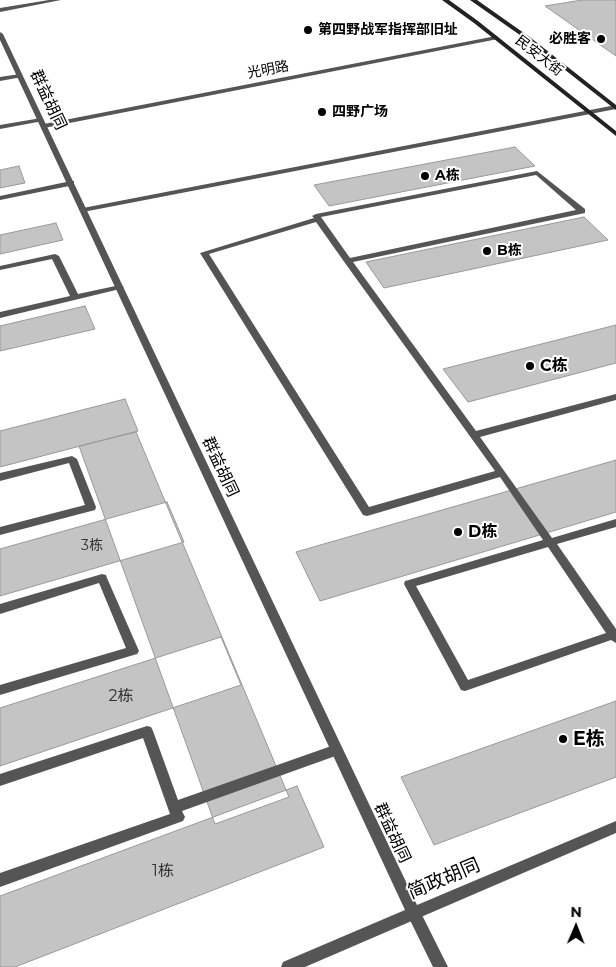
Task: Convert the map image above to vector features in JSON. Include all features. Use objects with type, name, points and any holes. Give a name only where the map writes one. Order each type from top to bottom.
[{"type":"main road","name":"民安大街","points":[[445,0],[496,38],[616,134]]},
{"type":"main road","name":"民安大街","points":[[473,0],[529,39],[616,108]]},
{"type":"street","points":[[0,10],[58,0]]},
{"type":"street","name":"群益胡同","points":[[0,34],[413,912],[441,967]]},
{"type":"street","name":"光明路","points":[[0,127],[42,123],[496,38]]},
{"type":"street","points":[[0,79],[20,76]]},
{"type":"street","points":[[83,210],[616,108]]},
{"type":"street","points":[[348,261],[582,211],[537,173],[316,216],[348,261],[551,541],[615,636],[465,686],[409,584],[551,541],[616,523]]},
{"type":"street","points":[[0,198],[71,183]]},
{"type":"street","points":[[318,219],[204,253],[367,512],[502,473]]},
{"type":"street","points":[[0,268],[54,256],[75,297]]},
{"type":"street","points":[[0,315],[120,287]]},
{"type":"street","points":[[474,435],[616,398]]},
{"type":"street","points":[[0,477],[72,459],[91,507],[0,531]]},
{"type":"street","points":[[0,608],[102,578],[133,651],[0,690]]},
{"type":"street","points":[[0,780],[147,731],[178,817],[0,880]]},
{"type":"street","points":[[175,807],[337,750]]},
{"type":"street","name":"简政胡同","points":[[288,967],[413,912],[616,827]]},
{"type":"building","points":[[582,0],[616,0],[616,56],[545,6]]},
{"type":"building","name":"A栋","points":[[515,147],[535,166],[329,206],[314,185]]},
{"type":"building","points":[[19,166],[25,183],[0,188],[0,170]]},
{"type":"building","name":"B栋","points":[[584,217],[608,240],[384,288],[366,262]]},
{"type":"building","points":[[56,223],[63,240],[0,254],[0,235]]},
{"type":"building","points":[[85,306],[95,329],[0,351],[0,326]]},
{"type":"building","name":"C栋","points":[[616,325],[616,363],[468,402],[443,369]]},
{"type":"building","points":[[125,399],[138,431],[0,467],[0,431]]},
{"type":"building","points":[[136,432],[289,797],[215,824],[79,446]]},
{"type":"building","name":"D栋","points":[[616,460],[616,512],[320,601],[296,552]]},
{"type":"building","points":[[167,502],[184,542],[0,596],[0,549]]},
{"type":"building","points":[[221,637],[241,685],[0,766],[0,708]]},
{"type":"building","name":"E栋","points":[[616,701],[616,777],[434,845],[401,777]]},
{"type":"building","points":[[297,786],[324,847],[15,967],[0,967],[0,896]]},
{"type":"place","name":"第四野战军指挥部旧址","points":[[308,30]]},
{"type":"place","name":"必胜客","points":[[601,39]]},
{"type":"place","name":"四野广场","points":[[322,112]]},
{"type":"place","name":"A栋","points":[[425,176]]},
{"type":"place","name":"B栋","points":[[487,251]]},
{"type":"place","name":"C栋","points":[[530,366]]},
{"type":"place","name":"D栋","points":[[458,532]]},
{"type":"place","name":"E栋","points":[[563,739]]}]
